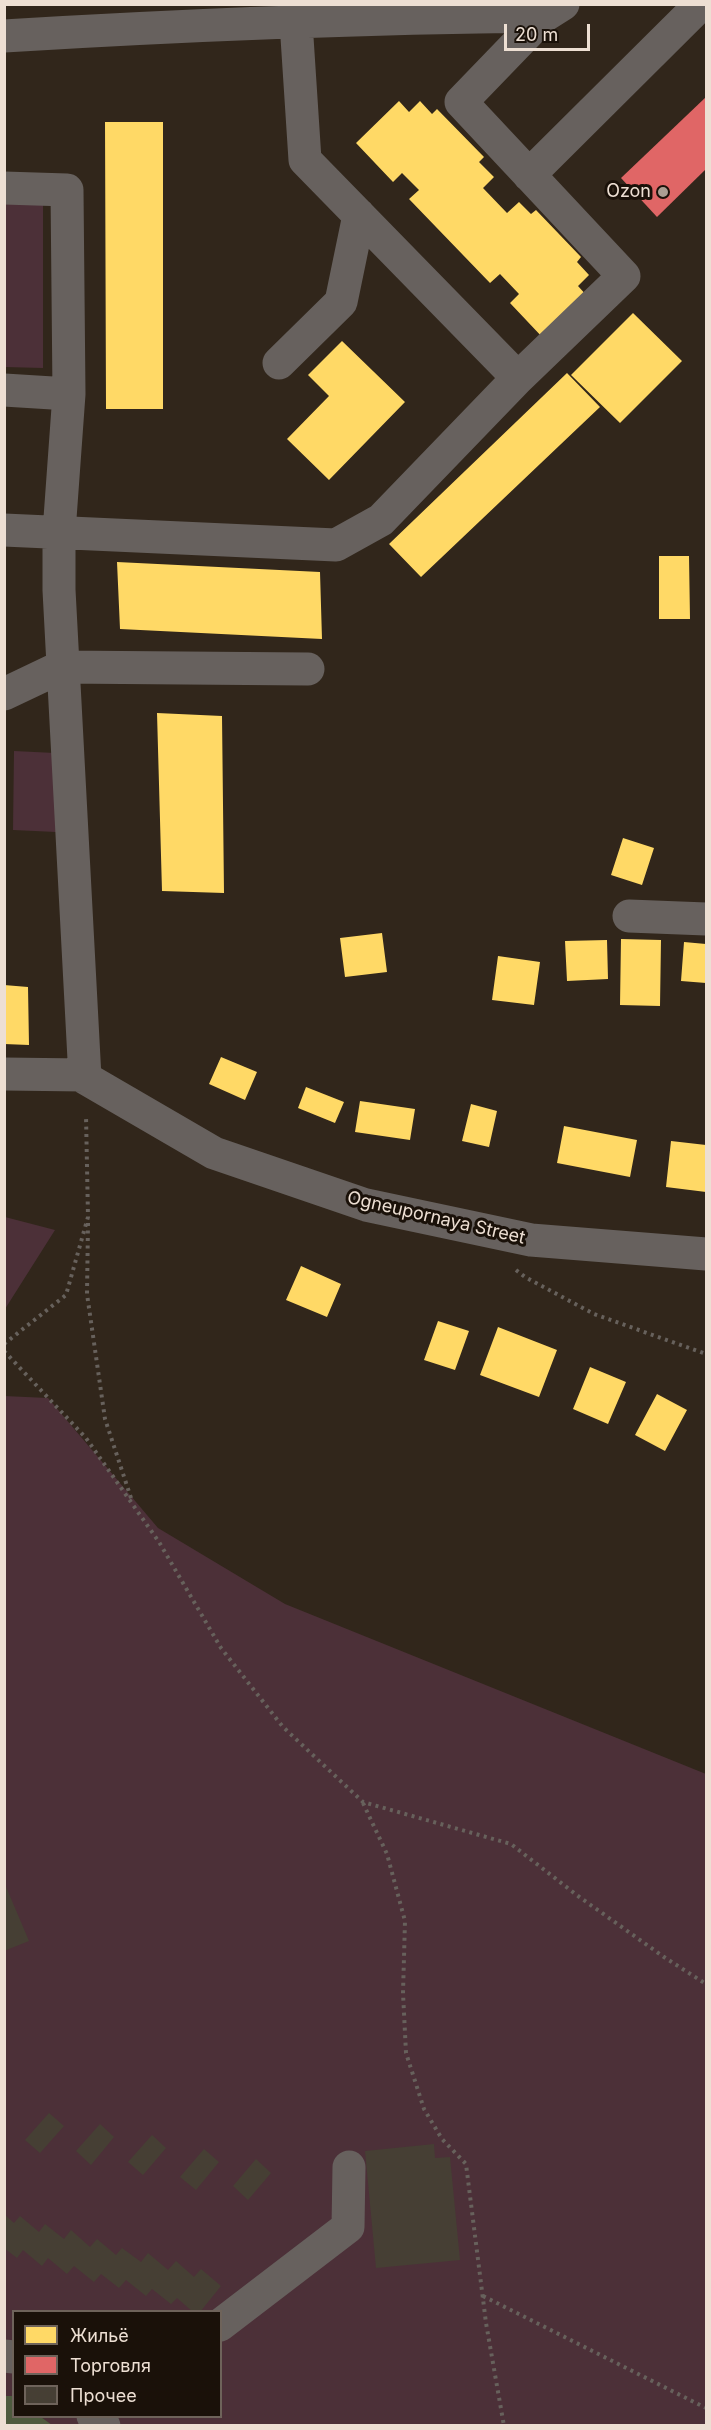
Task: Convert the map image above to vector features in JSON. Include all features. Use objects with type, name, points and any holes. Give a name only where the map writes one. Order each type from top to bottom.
[{"type":"street","points":[[530,175],[701,4]]},
{"type":"street","points":[[4,530],[336,545],[381,520],[518,378],[624,276],[461,102],[553,10]]},
{"type":"street","points":[[4,36],[169,15],[296,22],[412,11],[553,10]]},
{"type":"street","points":[[296,22],[305,160],[518,378]]},
{"type":"street","points":[[4,188],[67,190],[69,394],[59,532],[61,667],[85,1076],[4,1074]]},
{"type":"street","points":[[279,363],[341,302],[359,215]]},
{"type":"street","points":[[4,390],[69,394]]},
{"type":"street","points":[[4,694],[61,667],[308,669]]},
{"type":"street","points":[[629,916],[706,919]]},
{"type":"street","name":"Ogneupornaya Street","points":[[85,1076],[214,1153],[366,1205],[531,1240],[706,1254]]},
{"type":"street","points":[[222,2323],[348,2227],[349,2167]]},
{"type":"path","points":[[85,1076],[87,1294],[105,1419],[133,1504]]},
{"type":"path","points":[[4,1344],[66,1295],[88,1216]]},
{"type":"path","points":[[508,1264],[525,1277],[594,1314],[706,1354]]},
{"type":"path","points":[[4,1351],[86,1438],[159,1542],[221,1648],[283,1727],[363,1802],[387,1854],[405,1922],[403,1993],[406,2053],[424,2109],[442,2139],[466,2164],[483,2296],[504,2426]]},
{"type":"path","points":[[363,1802],[512,1844],[578,1896],[706,1984]]},
{"type":"path","points":[[483,2296],[706,2408]]},
{"type":"shaded area","points":[[5,204],[43,204],[43,368],[5,367]]},
{"type":"shaded area","points":[[14,751],[55,753],[56,832],[13,830]]},
{"type":"shaded area","points":[[4,1217],[55,1230],[5,1309]]},
{"type":"shaded area","points":[[4,1396],[48,1398],[158,1528],[285,1604],[706,1774],[706,2425],[52,2426],[42,2418],[222,2418],[222,2310],[12,2310],[12,2396],[5,2396]]},
{"type":"shaded area","points":[[4,2396],[12,2396],[12,2418],[42,2418],[52,2425],[5,2425]]},
{"type":"building: Жильё","points":[[399,101],[409,112],[420,101],[432,114],[437,109],[484,157],[479,162],[494,177],[483,188],[507,213],[519,202],[531,214],[536,210],[581,257],[577,262],[589,275],[578,286],[588,297],[544,339],[510,303],[519,294],[500,274],[490,283],[409,199],[419,190],[402,173],[393,182],[356,143]]},
{"type":"building: Жильё","points":[[105,122],[163,122],[163,409],[106,409]]},
{"type":"building: Жильё","points":[[633,313],[682,361],[620,423],[571,375]]},
{"type":"building: Жильё","points":[[342,341],[405,402],[329,480],[287,439],[329,396],[308,375]]},
{"type":"building: Жильё","points":[[567,373],[600,407],[421,577],[389,544]]},
{"type":"building: Жильё","points":[[659,556],[689,556],[690,619],[659,619]]},
{"type":"building: Жильё","points":[[117,562],[320,572],[322,639],[120,629]]},
{"type":"building: Жильё","points":[[157,713],[222,716],[224,893],[162,891]]},
{"type":"building: Жильё","points":[[623,838],[654,848],[642,885],[611,875]]},
{"type":"building: Жильё","points":[[382,933],[387,972],[345,977],[340,938]]},
{"type":"building: Жильё","points":[[621,939],[661,940],[660,1006],[620,1005]]},
{"type":"building: Жильё","points":[[607,940],[608,979],[567,981],[565,941]]},
{"type":"building: Жильё","points":[[684,942],[706,944],[706,983],[681,981]]},
{"type":"building: Жильё","points":[[498,956],[540,962],[534,1005],[492,1000]]},
{"type":"building: Жильё","points":[[4,985],[28,987],[29,1045],[4,1044]]},
{"type":"building: Жильё","points":[[221,1057],[257,1072],[245,1100],[209,1084]]},
{"type":"building: Жильё","points":[[306,1087],[344,1102],[335,1123],[298,1108]]},
{"type":"building: Жильё","points":[[360,1101],[415,1109],[410,1140],[355,1132]]},
{"type":"building: Жильё","points":[[471,1104],[497,1111],[489,1147],[462,1141]]},
{"type":"building: Жильё","points":[[564,1126],[637,1140],[630,1177],[557,1163]]},
{"type":"building: Жильё","points":[[671,1141],[706,1145],[706,1192],[666,1187]]},
{"type":"building: Жильё","points":[[301,1266],[341,1284],[327,1317],[286,1300]]},
{"type":"building: Жильё","points":[[438,1321],[469,1331],[455,1370],[424,1360]]},
{"type":"building: Жильё","points":[[498,1327],[557,1350],[539,1397],[480,1375]]},
{"type":"building: Жильё","points":[[590,1367],[626,1382],[608,1424],[573,1409]]},
{"type":"building: Жильё","points":[[657,1394],[687,1410],[665,1451],[635,1435]]},
{"type":"building: Торговля","points":[[706,97],[706,169],[657,217],[621,178]]},
{"type":"building: Прочее","points":[[4,1882],[29,1941],[4,1951]]},
{"type":"building: Прочее","points":[[49,2113],[64,2126],[40,2153],[25,2140]]},
{"type":"building: Прочее","points":[[100,2124],[114,2137],[91,2165],[76,2151]]},
{"type":"building: Прочее","points":[[152,2135],[166,2148],[143,2175],[128,2162]]},
{"type":"building: Прочее","points":[[434,2144],[435,2158],[450,2157],[460,2260],[376,2268],[365,2151]]},
{"type":"building: Прочее","points":[[204,2149],[219,2162],[196,2190],[180,2177]]},
{"type":"building: Прочее","points":[[256,2159],[271,2173],[248,2200],[233,2186]]},
{"type":"building: Прочее","points":[[4,2214],[14,2223],[20,2216],[39,2232],[45,2224],[64,2239],[71,2230],[90,2247],[97,2239],[116,2255],[122,2248],[141,2262],[148,2253],[168,2270],[176,2261],[194,2277],[201,2269],[221,2286],[202,2310],[191,2310],[177,2298],[171,2304],[152,2289],[146,2296],[126,2280],[119,2288],[101,2274],[94,2282],[74,2266],[67,2274],[48,2258],[42,2266],[23,2250],[17,2258],[4,2248]]},
{"type":"place","name":"Ozon","points":[[663,192]]}]
